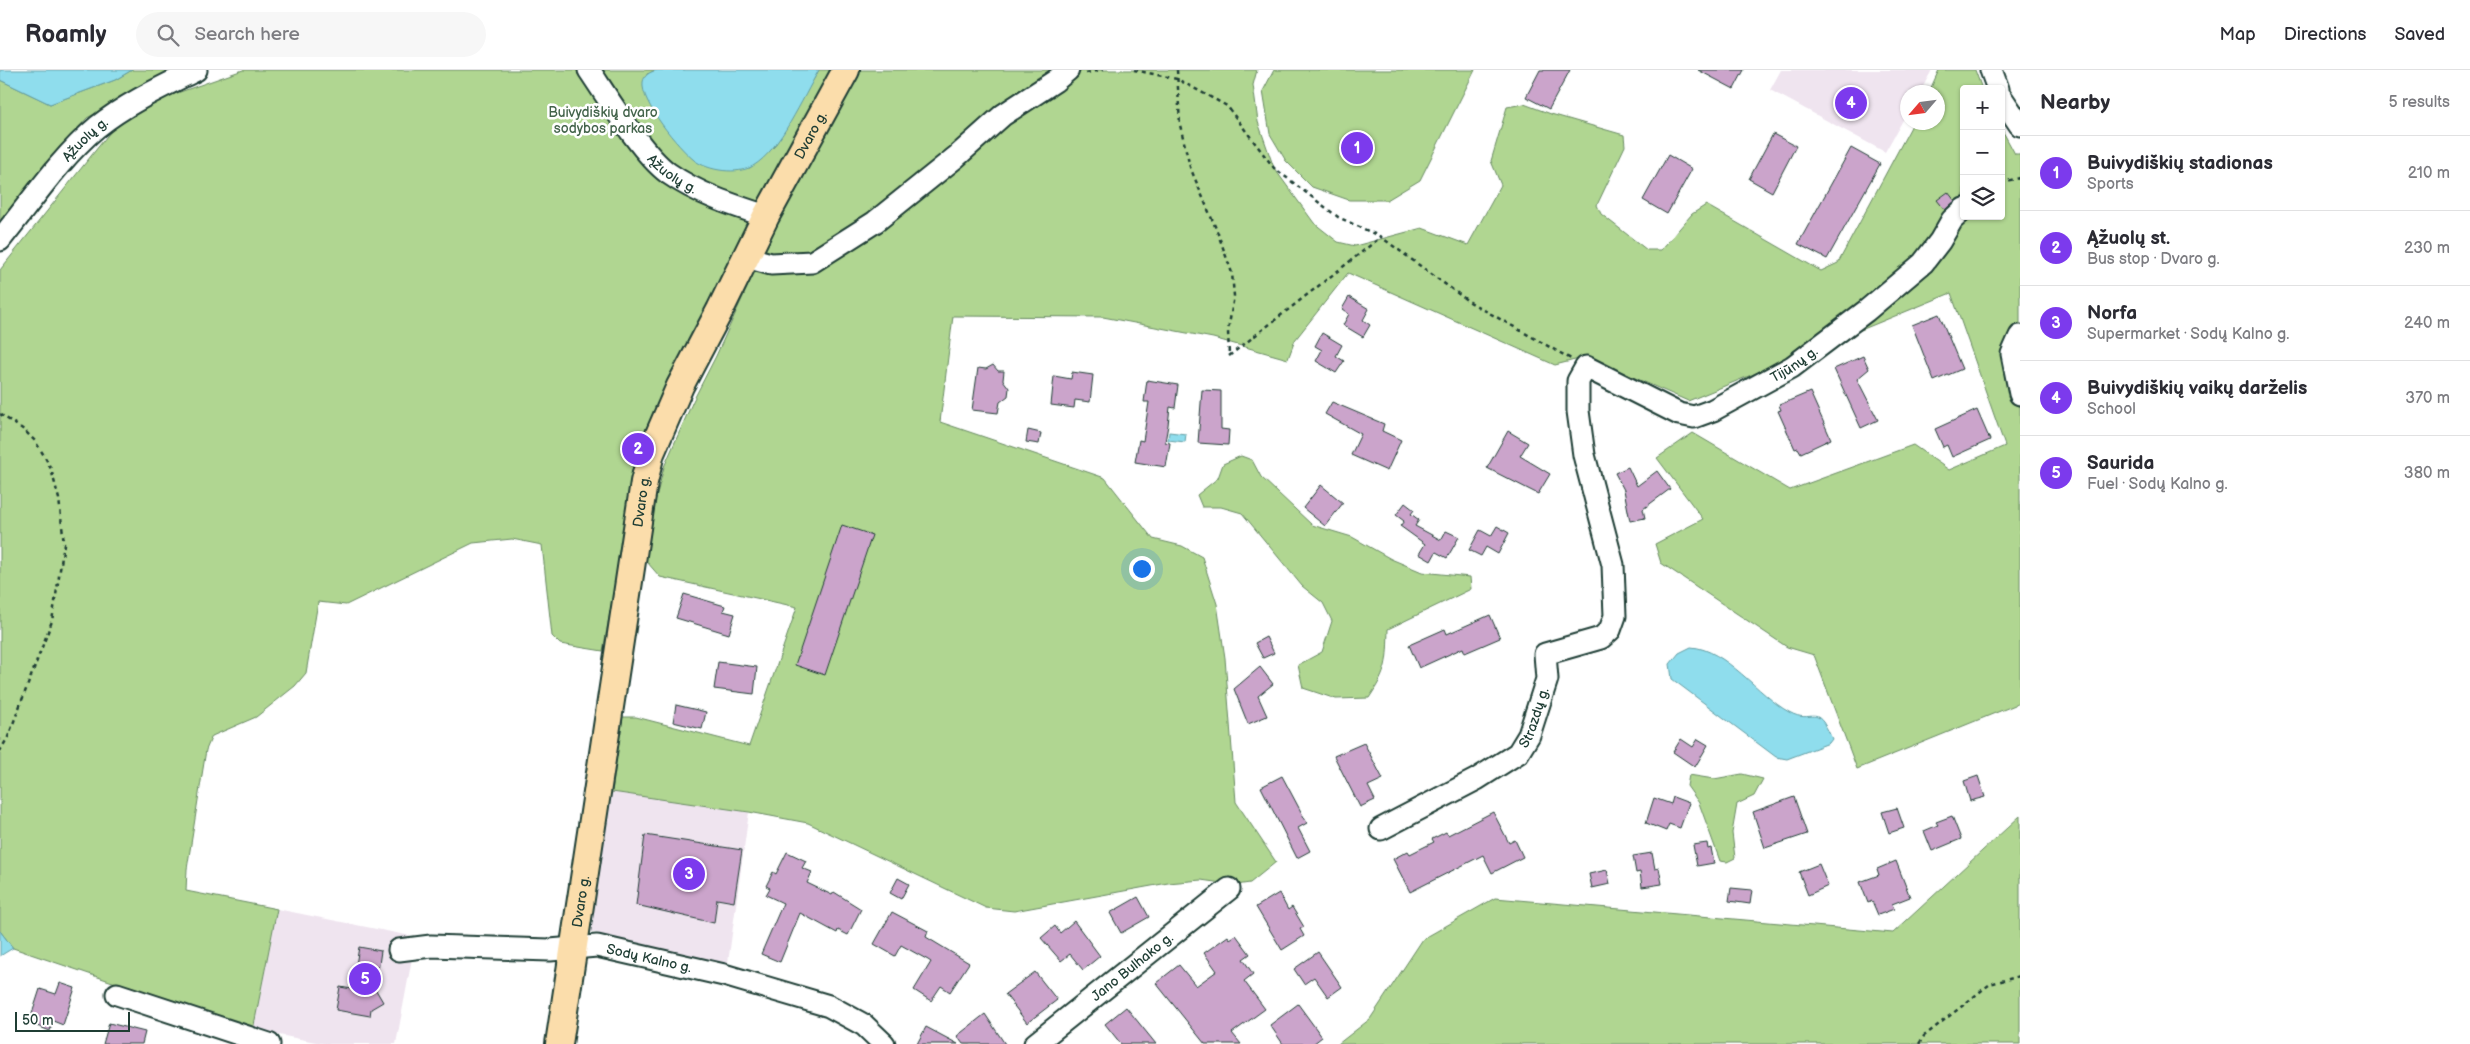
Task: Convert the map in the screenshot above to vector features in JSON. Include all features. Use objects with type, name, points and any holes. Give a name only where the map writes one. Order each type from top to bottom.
[{"type":"main road","name":"Dvaro g.","points":[[560,1044],[644,482],[651,453],[680,386],[766,216],[846,70]]},
{"type":"street","name":"Ąžuolų g.","points":[[0,240],[75,149],[96,128],[145,96],[196,70]]},
{"type":"street","name":"Ąžuolų g.","points":[[589,70],[641,143],[667,172],[715,199],[766,216]]},
{"type":"street","points":[[746,257],[771,264],[812,262],[875,222],[956,157],[1003,115],[1056,81],[1068,70]]},
{"type":"street","points":[[1990,70],[1996,85]]},
{"type":"street","points":[[2005,104],[2020,125]]},
{"type":"street","name":"Tijūnų g.","points":[[1586,367],[1679,414],[1694,417],[1713,410],[1792,367],[1866,310],[1923,263],[1940,241],[1952,220],[1960,213]]},
{"type":"street","points":[[2020,336],[2012,354],[2020,394]]},
{"type":"street","name":"Strazdų g.","points":[[1381,829],[1477,779],[1518,753],[1530,735],[1547,679],[1545,654],[1601,638],[1610,630],[1615,616],[1613,564],[1584,455],[1578,411],[1578,381],[1586,367]]},
{"type":"street","name":"Jano Bulhako g.","points":[[1035,1044],[1229,890]]},
{"type":"street","name":"Sodų Kalno g.","points":[[399,950],[431,946],[550,950],[596,946],[711,972],[829,1006],[864,1025],[884,1044]]},
{"type":"street","points":[[117,994],[269,1044]]},
{"type":"path","points":[[1134,70],[1177,79],[1227,106],[1274,168],[1338,217],[1381,237],[1468,301],[1586,367]]},
{"type":"path","points":[[1177,70],[1180,125],[1190,167],[1217,231],[1232,273],[1234,296],[1228,331],[1229,356],[1381,237]]},
{"type":"path","points":[[2005,181],[2020,178]]},
{"type":"path","points":[[0,414],[24,430],[35,441],[51,469],[59,499],[64,544],[52,621],[8,737],[0,750]]},
{"type":"path","points":[[1919,1044],[1924,1036],[1990,984],[2020,976]]},
{"type":"shaded area","points":[[1781,70],[1932,70],[1924,85],[1900,85],[1900,125],[1885,152],[1770,90]]},
{"type":"shaded area","points":[[612,792],[749,812],[727,970],[589,931]]},
{"type":"shaded area","points":[[277,909],[416,937],[396,1044],[326,1044],[253,1030]]},
{"type":"green space","points":[[132,70],[175,70],[87,118],[54,155],[0,222],[0,80],[50,104],[115,80]]},
{"type":"green space","name":"Buivydiškių dvaro sodybos parkas","points":[[243,70],[657,70],[647,74],[651,107],[669,132],[695,161],[750,168],[774,147],[819,70],[832,70],[742,233],[691,338],[632,489],[603,651],[560,644],[552,636],[542,545],[512,539],[473,543],[346,605],[318,602],[306,673],[295,686],[256,717],[212,736],[206,750],[187,869],[186,891],[277,909],[253,1030],[13,948],[0,931],[0,270],[111,131],[133,114],[160,99]]},
{"type":"green space","points":[[857,70],[1257,70],[1253,85],[1258,122],[1274,168],[1314,223],[1338,242],[1355,246],[1422,228],[1468,245],[1501,185],[1491,161],[1507,107],[1524,104],[1551,114],[1624,135],[1625,146],[1597,205],[1601,214],[1647,250],[1661,250],[1692,214],[1706,205],[1821,271],[1838,263],[1909,130],[1945,130],[1945,85],[1932,85],[1939,70],[1975,70],[1981,85],[1960,85],[1960,220],[2005,220],[2005,135],[2015,154],[2020,154],[2020,328],[2007,340],[2020,407],[2020,703],[1857,769],[1814,655],[1787,647],[1661,563],[1655,544],[1703,519],[1657,458],[1693,433],[1790,490],[1913,445],[1949,470],[2005,446],[1951,293],[1688,401],[1587,357],[1555,365],[1348,273],[1295,340],[1288,359],[1213,338],[1103,317],[953,316],[940,422],[1105,478],[1153,539],[1182,546],[1202,557],[1217,604],[1225,658],[1236,802],[1276,862],[1250,883],[1236,885],[1201,880],[1168,883],[1014,911],[986,908],[808,823],[749,812],[612,792],[622,717],[636,717],[749,746],[797,607],[660,577],[647,562],[644,554],[645,540],[664,467],[693,401],[716,356],[771,235]]},
{"type":"green space","points":[[1274,70],[1475,70],[1420,180],[1387,200],[1349,200],[1312,187],[1286,161],[1270,134],[1263,91]]},
{"type":"green space","points":[[1241,456],[1252,460],[1261,477],[1312,525],[1352,537],[1391,559],[1422,572],[1470,577],[1471,589],[1388,629],[1385,665],[1380,680],[1369,698],[1336,699],[1303,688],[1298,665],[1322,652],[1332,621],[1323,603],[1302,586],[1242,513],[1221,507],[1202,507],[1197,495],[1218,478],[1223,464]]},
{"type":"green space","points":[[1742,774],[1763,779],[1754,796],[1737,804],[1732,833],[1735,858],[1727,862],[1720,861],[1699,803],[1687,786],[1689,775],[1714,779]]},
{"type":"green space","points":[[2020,816],[2020,1044],[1338,1044],[1370,1019],[1423,939],[1495,898],[1893,933]]},
{"type":"water","points":[[0,70],[132,70],[115,80],[50,104],[0,80]]},
{"type":"water","points":[[657,70],[819,70],[790,123],[773,148],[753,166],[747,169],[731,171],[707,167],[694,160],[679,146],[662,124],[648,101],[643,82],[646,76]]},
{"type":"water","points":[[1169,432],[1186,434],[1185,442],[1168,440]]},
{"type":"water","points":[[1691,647],[1717,656],[1789,712],[1797,716],[1818,717],[1822,720],[1832,739],[1829,743],[1787,759],[1776,757],[1672,679],[1670,664],[1679,653]]},
{"type":"water","points":[[0,931],[13,948],[0,956]]},
{"type":"building","points":[[1540,70],[1570,70],[1549,109],[1526,97]]},
{"type":"building","points":[[1698,70],[1744,70],[1734,89]]},
{"type":"building","points":[[1773,134],[1796,146],[1772,192],[1749,179]]},
{"type":"building","points":[[1851,148],[1880,164],[1827,259],[1798,244]]},
{"type":"building","points":[[1668,155],[1692,169],[1667,214],[1643,200]]},
{"type":"building","points":[[1948,192],[1955,201],[1945,210],[1937,200]]},
{"type":"building","points":[[1349,297],[1369,309],[1363,320],[1370,325],[1363,337],[1343,325],[1349,314],[1342,309]]},
{"type":"building","points":[[1939,314],[1962,369],[1934,381],[1912,325]]},
{"type":"building","points":[[1322,333],[1342,345],[1336,356],[1344,361],[1336,373],[1316,361],[1322,350],[1315,346]]},
{"type":"building","points":[[1863,356],[1869,369],[1857,379],[1878,420],[1861,428],[1834,369]]},
{"type":"building","points":[[993,365],[998,371],[1004,371],[1003,380],[1009,388],[1008,396],[1000,402],[998,413],[972,410],[978,368],[986,369]]},
{"type":"building","points":[[1072,372],[1093,375],[1090,402],[1075,400],[1074,408],[1051,405],[1054,376],[1071,379]]},
{"type":"building","points":[[1147,380],[1178,385],[1175,408],[1170,407],[1165,442],[1170,443],[1166,467],[1135,462],[1139,440],[1143,441],[1149,402],[1144,402]]},
{"type":"building","points":[[1202,390],[1221,391],[1221,429],[1229,430],[1228,445],[1198,443]]},
{"type":"building","points":[[1810,392],[1831,439],[1801,453],[1798,448],[1795,449],[1778,411],[1781,410],[1779,405]]},
{"type":"building","points":[[1332,402],[1384,424],[1382,431],[1401,440],[1387,471],[1351,455],[1361,434],[1325,414]]},
{"type":"building","points":[[1977,410],[1990,440],[1952,457],[1947,445],[1943,447],[1935,429]]},
{"type":"building","points":[[1028,430],[1041,433],[1039,444],[1026,442]]},
{"type":"building","points":[[1508,431],[1528,443],[1520,456],[1550,474],[1538,494],[1487,468]]},
{"type":"building","points":[[1628,467],[1637,486],[1657,471],[1670,489],[1643,509],[1645,518],[1630,521],[1624,490],[1615,473]]},
{"type":"building","points":[[1321,485],[1343,503],[1325,526],[1303,508]]},
{"type":"building","points":[[1405,503],[1414,510],[1411,514],[1419,520],[1415,526],[1441,540],[1446,531],[1459,537],[1447,558],[1436,552],[1431,561],[1419,554],[1425,544],[1400,526],[1404,521],[1396,515]]},
{"type":"building","points":[[842,525],[872,535],[825,675],[795,665]]},
{"type":"building","points":[[1497,526],[1509,533],[1498,554],[1486,547],[1481,556],[1469,550],[1480,530],[1491,536]]},
{"type":"building","points":[[684,594],[725,606],[723,611],[735,614],[729,634],[676,618]]},
{"type":"building","points":[[1490,615],[1500,638],[1465,653],[1463,648],[1419,668],[1409,645],[1445,629],[1447,634]]},
{"type":"building","points":[[1266,637],[1274,653],[1263,658],[1255,643]]},
{"type":"building","points":[[718,662],[757,667],[754,694],[714,689]]},
{"type":"building","points":[[1260,667],[1273,684],[1258,696],[1267,716],[1248,724],[1234,689]]},
{"type":"building","points":[[676,705],[706,712],[702,729],[673,722]]},
{"type":"building","points":[[1681,739],[1693,747],[1698,739],[1708,745],[1695,767],[1673,752]]},
{"type":"building","points":[[1364,743],[1383,779],[1368,786],[1375,800],[1360,807],[1334,756]]},
{"type":"building","points":[[1282,776],[1307,823],[1298,828],[1310,851],[1297,858],[1261,787]]},
{"type":"building","points":[[1978,776],[1985,797],[1970,801],[1964,781]]},
{"type":"building","points":[[1673,797],[1689,803],[1680,828],[1669,824],[1666,831],[1646,823],[1654,798],[1671,804]]},
{"type":"building","points":[[1794,797],[1807,834],[1765,848],[1753,812]]},
{"type":"building","points":[[1897,808],[1904,828],[1889,833],[1882,812]]},
{"type":"building","points":[[1493,812],[1509,843],[1515,840],[1523,857],[1492,873],[1483,855],[1410,892],[1393,859],[1408,851],[1410,854],[1434,842],[1432,839],[1446,832],[1448,835]]},
{"type":"building","points":[[1952,816],[1961,839],[1932,851],[1924,831],[1938,825],[1936,822]]},
{"type":"building","points":[[645,835],[742,850],[734,902],[717,899],[714,923],[636,905]]},
{"type":"building","points":[[1707,843],[1708,849],[1711,848],[1714,863],[1697,866],[1693,845]]},
{"type":"building","points":[[787,852],[806,861],[802,868],[812,872],[807,883],[832,895],[834,892],[861,909],[848,935],[838,930],[837,933],[800,913],[780,962],[761,954],[783,903],[766,895],[770,888],[766,886],[773,872],[776,874]]},
{"type":"building","points":[[1652,853],[1655,869],[1659,868],[1662,884],[1642,887],[1640,872],[1636,873],[1633,856]]},
{"type":"building","points":[[1896,861],[1910,897],[1892,904],[1894,909],[1878,915],[1872,901],[1868,903],[1860,882],[1879,875],[1877,869]]},
{"type":"building","points":[[1819,864],[1828,886],[1808,895],[1799,872]]},
{"type":"building","points":[[1607,870],[1610,884],[1592,888],[1589,874]]},
{"type":"building","points":[[898,878],[909,884],[901,899],[890,893]]},
{"type":"building","points":[[1731,888],[1752,890],[1750,904],[1729,901]]},
{"type":"building","points":[[1279,893],[1288,910],[1292,907],[1304,927],[1300,929],[1304,936],[1282,950],[1256,907]]},
{"type":"building","points":[[1138,897],[1149,917],[1121,933],[1110,913]]},
{"type":"building","points":[[892,912],[928,931],[926,937],[969,963],[950,992],[941,986],[931,1001],[914,990],[931,962],[901,945],[895,956],[874,944]]},
{"type":"building","points":[[1074,921],[1100,956],[1083,970],[1070,954],[1061,961],[1041,938],[1055,926],[1060,933]]},
{"type":"building","points":[[1236,935],[1250,954],[1243,959],[1253,974],[1244,981],[1265,1009],[1232,1033],[1241,1044],[1205,1044],[1156,983],[1179,965],[1196,986],[1217,971],[1204,953],[1228,936],[1230,939]]},
{"type":"building","points":[[359,947],[381,951],[378,971],[363,968],[383,1002],[371,1009],[370,1016],[336,1010],[340,987],[352,989]]},
{"type":"building","points":[[1318,952],[1342,987],[1328,997],[1314,977],[1304,984],[1294,969]]},
{"type":"building","points":[[1035,972],[1057,1000],[1027,1023],[1005,994]]},
{"type":"building","points":[[60,983],[75,988],[63,1025],[53,1021],[50,1031],[29,1023],[40,989],[56,994]]},
{"type":"building","points":[[1298,1004],[1322,1037],[1313,1044],[1283,1044],[1270,1025]]},
{"type":"building","points":[[1126,1007],[1156,1044],[1121,1044],[1105,1024]]},
{"type":"building","points":[[985,1014],[1005,1044],[963,1044],[957,1036]]},
{"type":"building","points":[[109,1023],[145,1032],[142,1044],[103,1044]]},
{"type":"building","points":[[926,1027],[958,1044],[917,1044]]},
{"type":"place","name":"Buivydiškių vaikų darželis","points":[[1851,103]]},
{"type":"place","name":"Buivydiškių stadionas","points":[[1357,148]]},
{"type":"place","name":"Ąžuolų st.","points":[[638,449]]},
{"type":"place","name":"Norfa","points":[[689,874]]},
{"type":"place","name":"Saurida","points":[[365,979]]}]
